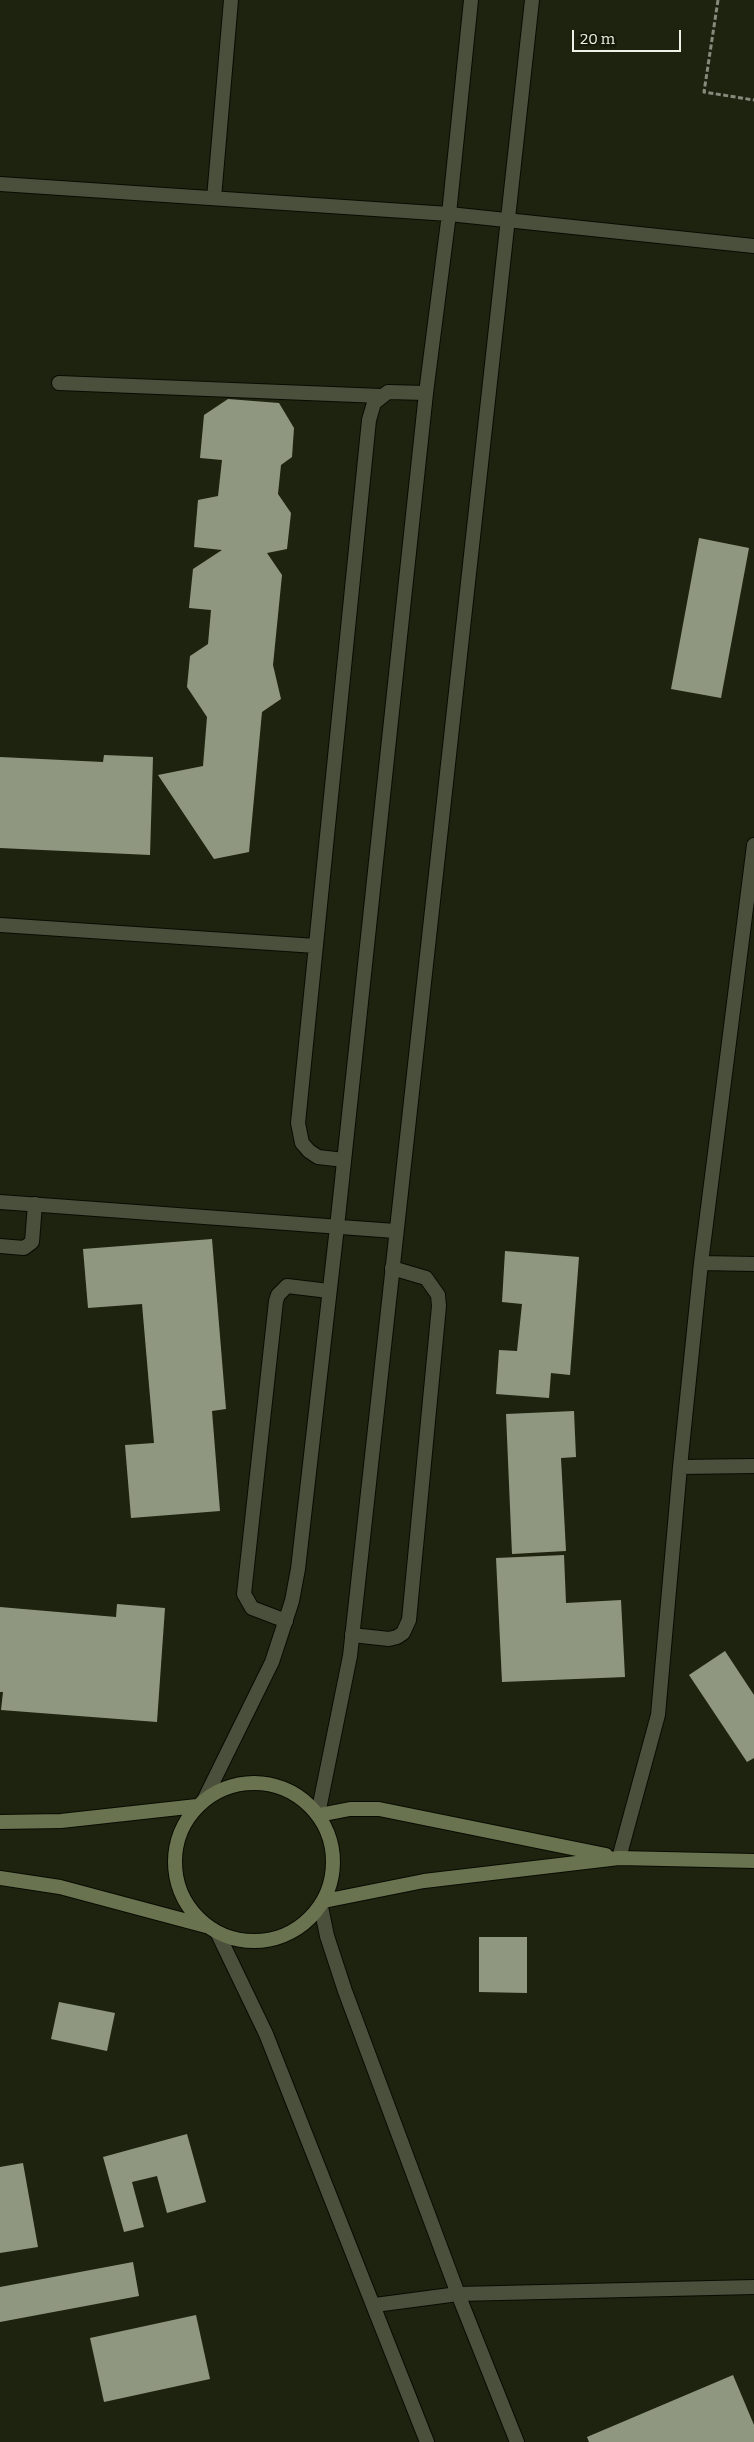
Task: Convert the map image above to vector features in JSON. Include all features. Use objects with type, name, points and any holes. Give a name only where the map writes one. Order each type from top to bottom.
[{"type":"main road","points":[[0,1878],[60,1887],[212,1930],[240,1941],[264,1942],[286,1936],[306,1924],[323,1904],[332,1880],[334,1857],[329,1835],[319,1815],[300,1796],[277,1785],[251,1782],[226,1787],[200,1803],[181,1831],[176,1846],[175,1868],[180,1890],[190,1910],[212,1930]]},
{"type":"main road","points":[[0,1822],[61,1820],[200,1803]]},
{"type":"main road","points":[[319,1815],[350,1809],[379,1810],[619,1858]]},
{"type":"main road","points":[[323,1904],[424,1881],[619,1858],[754,1862]]},
{"type":"street","points":[[214,198],[230,0]]},
{"type":"street","points":[[200,1803],[272,1662],[286,1621],[298,1568],[337,1227],[426,393],[449,214],[471,0]]},
{"type":"street","points":[[319,1815],[346,1679],[352,1635],[532,0]]},
{"type":"street","points":[[0,184],[449,214],[754,246]]},
{"type":"street","points":[[59,383],[381,396]]},
{"type":"street","points":[[344,1160],[318,1157],[308,1151],[302,1143],[299,1134],[369,420],[374,403],[388,392],[426,393]]},
{"type":"street","points":[[619,1858],[658,1715],[680,1467],[701,1263],[754,845]]},
{"type":"street","points":[[0,925],[316,946]]},
{"type":"street","points":[[0,1202],[396,1231]]},
{"type":"street","points":[[0,1246],[24,1248],[32,1242],[35,1204]]},
{"type":"street","points":[[701,1263],[754,1264]]},
{"type":"street","points":[[352,1635],[389,1639],[397,1637],[403,1633],[409,1620],[439,1306],[438,1295],[426,1278],[392,1268]]},
{"type":"street","points":[[286,1621],[252,1608],[244,1594],[276,1301],[278,1295],[287,1286],[330,1291]]},
{"type":"street","points":[[680,1467],[754,1466]]},
{"type":"street","points":[[323,1904],[335,1964],[458,2294],[517,2442]]},
{"type":"street","points":[[212,1930],[252,2002],[427,2442]]},
{"type":"street","points":[[374,2305],[458,2294],[754,2287]]},
{"type":"path","points":[[718,0],[704,92],[754,100]]},
{"type":"building","points":[[228,399],[279,403],[294,428],[292,457],[281,465],[278,494],[291,513],[287,549],[267,553],[282,575],[273,665],[281,699],[262,712],[249,852],[214,859],[158,775],[203,766],[207,717],[187,687],[190,656],[208,644],[211,610],[189,608],[193,569],[222,550],[194,547],[198,500],[218,496],[222,460],[200,458],[204,415]]},
{"type":"building","points":[[699,538],[749,548],[721,698],[671,689]]},
{"type":"building","points":[[104,755],[153,757],[150,855],[0,848],[0,757],[103,762]]},
{"type":"building","points":[[212,1239],[226,1409],[212,1411],[220,1511],[131,1518],[125,1445],[154,1443],[142,1304],[88,1308],[83,1249]]},
{"type":"building","points":[[505,1251],[579,1257],[570,1375],[551,1373],[549,1398],[496,1394],[499,1350],[517,1351],[522,1304],[502,1302]]},
{"type":"building","points":[[574,1411],[576,1457],[561,1458],[566,1551],[512,1554],[506,1414]]},
{"type":"building","points":[[564,1555],[566,1603],[621,1600],[625,1677],[502,1682],[496,1558]]},
{"type":"building","points":[[117,1604],[165,1608],[157,1722],[1,1710],[3,1692],[0,1692],[0,1607],[116,1617]]},
{"type":"building","points":[[725,1651],[754,1695],[754,1758],[747,1762],[689,1675]]},
{"type":"building","points":[[479,1937],[527,1937],[527,1993],[479,1992]]},
{"type":"building","points":[[59,2002],[115,2013],[107,2051],[51,2039]]},
{"type":"building","points":[[187,2134],[206,2202],[167,2213],[157,2176],[132,2182],[144,2227],[124,2232],[103,2157]]},
{"type":"building","points":[[23,2163],[38,2247],[0,2253],[0,2167]]},
{"type":"building","points":[[133,2262],[139,2296],[0,2322],[0,2287]]},
{"type":"building","points":[[196,2315],[210,2379],[104,2402],[90,2338]]},
{"type":"building","points":[[733,2375],[754,2425],[754,2442],[589,2442],[587,2437]]}]
